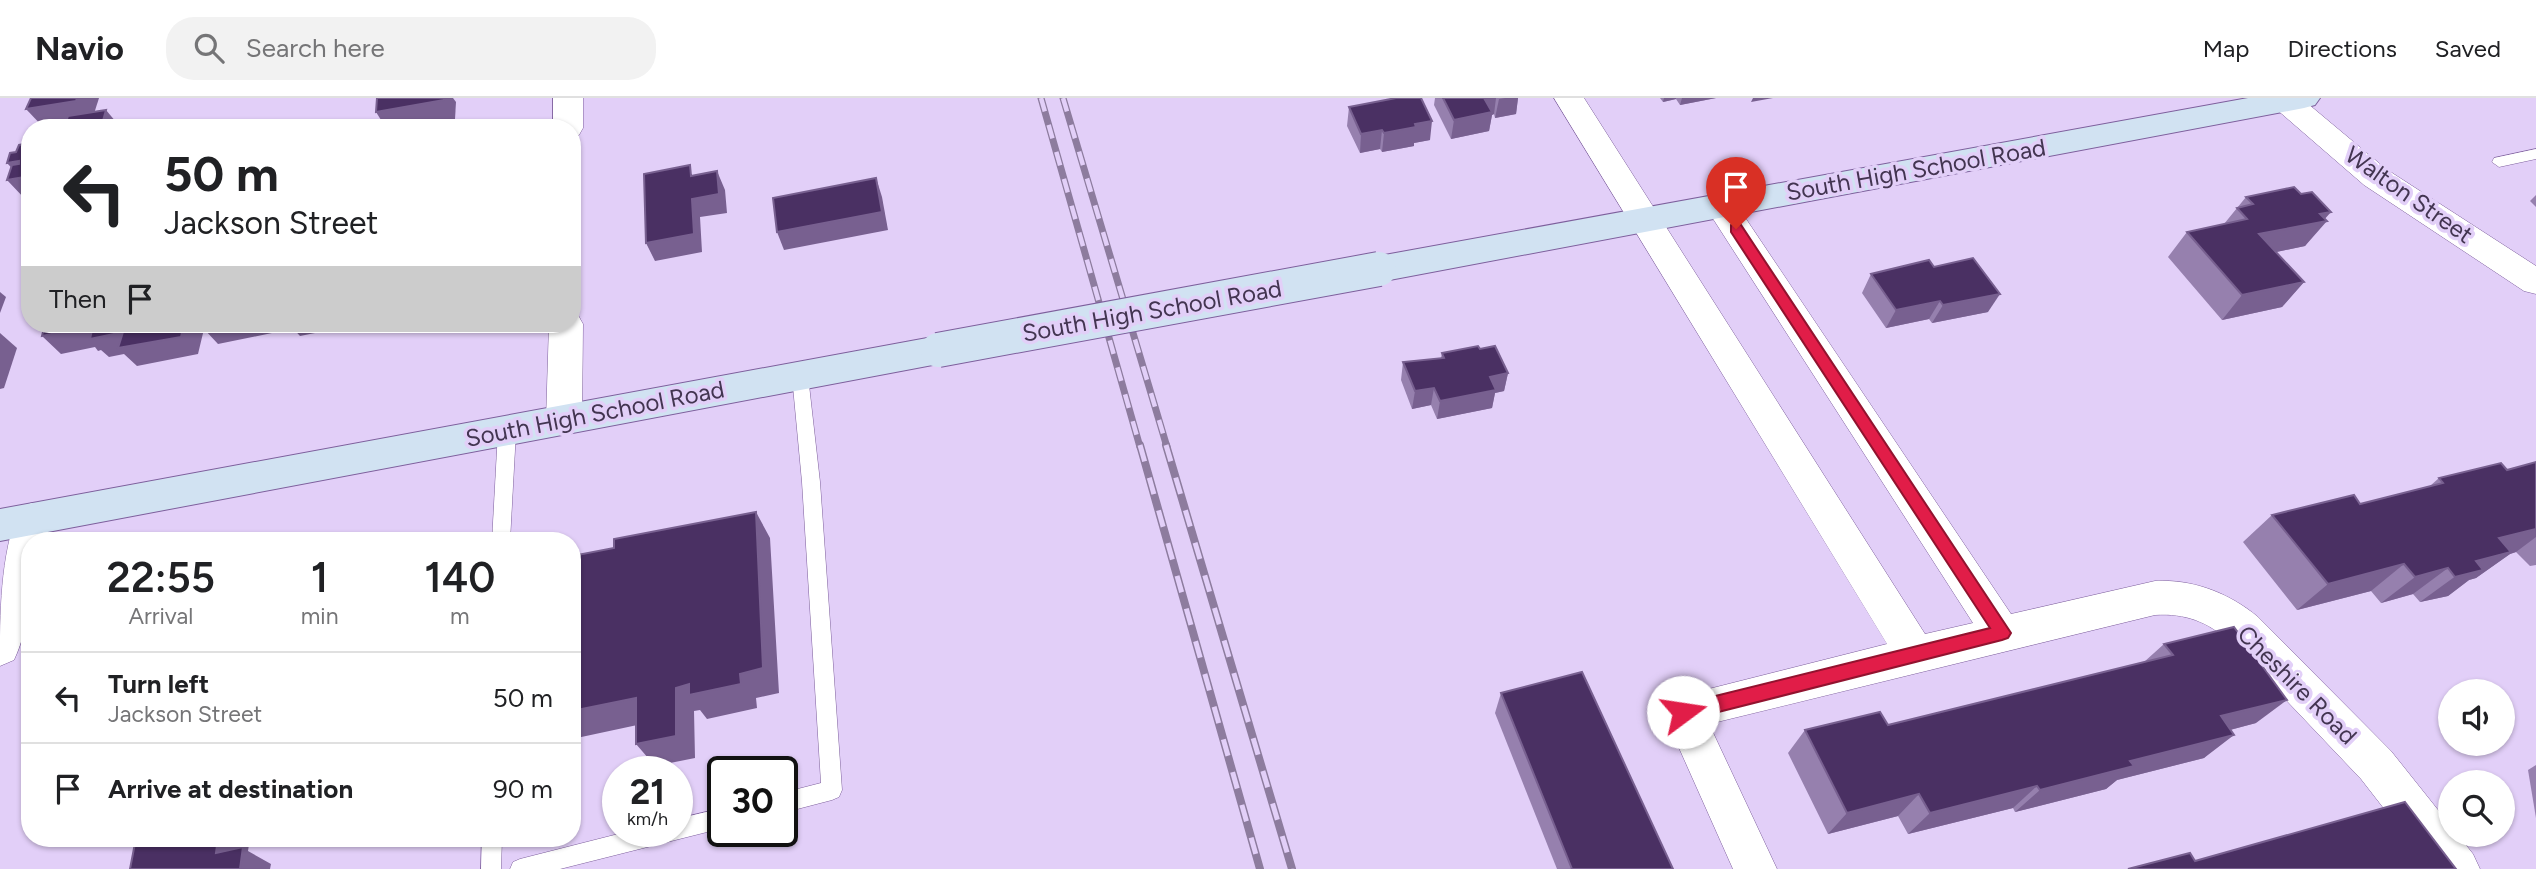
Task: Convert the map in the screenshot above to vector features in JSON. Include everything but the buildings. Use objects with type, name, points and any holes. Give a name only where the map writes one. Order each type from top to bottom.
[{"type":"street","points":[[568,98],[568,119]]},
{"type":"street","points":[[1569,98],[1915,654]]},
{"type":"street","name":"South High School Road","points":[[16,522],[2295,100]]},
{"type":"street","name":"Walton Street","points":[[2295,100],[2375,177],[2536,282]]},
{"type":"street","points":[[1721,206],[2002,633]]},
{"type":"street","points":[[564,420],[566,333]]},
{"type":"street","points":[[0,648],[16,522]]},
{"type":"street","name":"Cheshire Road","points":[[1755,869],[1683,712],[2002,633],[2161,597],[2190,599],[2209,606],[2244,628],[2376,765],[2458,869]]},
{"type":"lane","points":[[2499,162],[2536,154]]},
{"type":"lane","points":[[798,799],[832,790],[811,482],[800,376]]},
{"type":"lane","points":[[501,532],[507,431]]},
{"type":"lane","points":[[491,869],[492,847]]},
{"type":"lane","points":[[520,869],[607,847]]},
{"type":"railway","points":[[1041,98],[1140,447]]},
{"type":"railway","points":[[1063,98],[1167,447]]},
{"type":"railway","points":[[1140,445],[1260,869]]},
{"type":"railway","points":[[1166,445],[1292,869]]},
{"type":"route","points":[[1683,712],[2002,633],[1736,229]]}]
